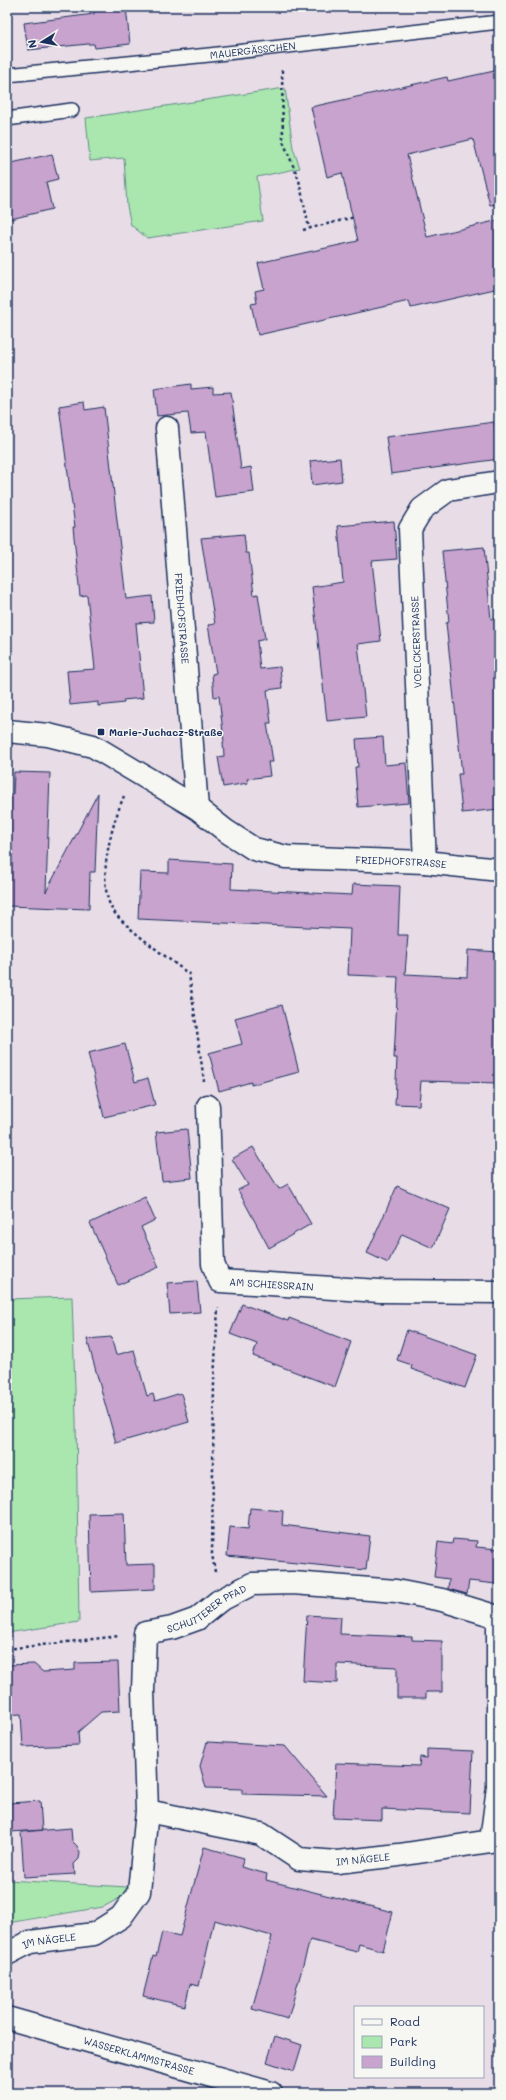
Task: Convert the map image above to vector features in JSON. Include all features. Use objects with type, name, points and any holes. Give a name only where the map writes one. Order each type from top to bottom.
[{"type":"street","name":"FRIEDHOFSTRASSE","points":[[167,428],[197,808]]},
{"type":"street","name":"VOELCKERSTRASSE","points":[[425,862],[410,529],[422,510],[448,490],[499,482]]},
{"type":"street","name":"FRIEDHOFSTRASSE","points":[[7,731],[48,736],[93,746],[134,769],[197,808],[226,831],[254,849],[286,857],[425,862],[499,870]]},
{"type":"street","name":"AM SCHIESSRAIN","points":[[208,1106],[213,1264],[220,1281],[380,1291],[499,1292]]},
{"type":"street","name":"SCHUTTERER PFAD","points":[[145,1634],[172,1628],[197,1619],[206,1613],[218,1601],[252,1584],[293,1583],[396,1591],[442,1600],[498,1617]]},
{"type":"street","name":"IM NÄGELE","points":[[147,1811],[261,1834],[299,1859],[337,1862],[399,1855],[495,1841],[498,1788],[498,1617]]},
{"type":"street","name":"IM NÄGELE","points":[[7,1954],[30,1942],[94,1934],[121,1917],[139,1892],[147,1811],[143,1692],[145,1634]]},
{"type":"street","name":"WASSERKLAMMSTRASSE","points":[[7,2018],[271,2093]]},
{"type":"lane","name":"MAUERGÄSSCHEN","points":[[7,75],[209,55],[499,22]]},
{"type":"lane","points":[[7,119],[72,110]]},
{"type":"path","points":[[282,76],[283,141],[299,180],[309,228]]},
{"type":"path","points":[[303,230],[355,217]]},
{"type":"path","points":[[134,769],[116,813],[106,860],[106,884],[112,908],[121,920],[189,974],[208,1106]]},
{"type":"path","points":[[218,1601],[212,1554],[214,1380],[220,1281]]},
{"type":"path","points":[[7,1649],[145,1634]]},
{"type":"green space","points":[[285,88],[293,148],[300,168],[257,177],[263,221],[147,238],[131,225],[127,206],[124,158],[90,161],[86,118]]},
{"type":"green space","points":[[72,1297],[76,1419],[79,1622],[7,1633],[7,1299]]},
{"type":"green space","points":[[7,1880],[128,1887],[120,1898],[103,1907],[7,1923]]},
{"type":"building","points":[[126,7],[130,44],[95,48],[94,44],[88,44],[28,50],[24,23],[94,14],[94,9]]},
{"type":"building","points":[[499,70],[499,204],[490,205],[473,139],[407,155],[427,237],[499,220],[499,288],[411,308],[409,301],[258,335],[251,304],[257,303],[255,291],[264,289],[258,263],[358,241],[342,173],[327,177],[311,107],[447,77],[448,81]]},
{"type":"building","points":[[52,154],[58,179],[46,182],[52,209],[7,220],[7,164]]},
{"type":"building","points":[[191,384],[191,389],[213,387],[213,393],[231,392],[241,469],[251,467],[254,492],[215,497],[206,432],[191,433],[188,413],[157,416],[154,389]]},
{"type":"building","points":[[84,402],[85,410],[104,407],[126,599],[152,596],[154,622],[136,623],[143,698],[123,700],[124,703],[98,706],[98,702],[70,705],[67,671],[95,669],[87,595],[80,596],[73,527],[75,527],[59,406]]},
{"type":"building","points":[[494,422],[499,459],[391,474],[386,437]]},
{"type":"building","points":[[340,458],[342,481],[312,485],[310,461]]},
{"type":"building","points":[[394,521],[397,559],[372,561],[381,641],[358,644],[366,717],[327,721],[312,587],[343,582],[338,526]]},
{"type":"building","points":[[244,534],[246,553],[249,553],[254,595],[258,594],[265,639],[257,641],[260,669],[280,667],[282,688],[267,690],[271,723],[267,723],[273,762],[268,762],[270,776],[247,779],[248,783],[223,787],[218,757],[224,756],[224,742],[219,696],[214,697],[212,674],[216,673],[208,625],[215,624],[201,538]]},
{"type":"building","points":[[484,547],[491,619],[499,618],[499,809],[462,813],[458,774],[462,774],[446,623],[449,622],[442,551]]},
{"type":"building","points":[[383,737],[385,765],[406,763],[409,803],[358,807],[355,767],[358,767],[356,739]]},
{"type":"building","points":[[14,772],[50,773],[46,892],[98,793],[95,872],[90,872],[89,909],[7,906],[7,795],[13,795]]},
{"type":"building","points":[[169,860],[232,864],[231,889],[352,895],[353,884],[400,886],[398,935],[408,935],[405,974],[467,977],[468,950],[499,952],[499,1083],[421,1081],[419,1105],[395,1104],[397,1058],[394,1058],[398,977],[348,975],[350,929],[138,919],[140,872],[169,873]]},
{"type":"building","points":[[282,1005],[299,1072],[251,1085],[251,1082],[219,1091],[209,1053],[242,1044],[235,1018]]},
{"type":"building","points":[[125,1044],[135,1082],[148,1078],[155,1105],[104,1117],[88,1053]]},
{"type":"building","points":[[187,1129],[192,1178],[162,1181],[156,1132]]},
{"type":"building","points":[[253,1147],[279,1189],[288,1184],[311,1224],[269,1248],[238,1190],[248,1185],[232,1159]]},
{"type":"building","points":[[397,1186],[450,1209],[433,1248],[402,1234],[388,1263],[367,1253]]},
{"type":"building","points":[[145,1197],[155,1220],[141,1227],[159,1267],[118,1285],[90,1223]]},
{"type":"building","points":[[197,1281],[200,1312],[170,1314],[167,1283]]},
{"type":"building","points":[[242,1304],[288,1321],[289,1318],[351,1342],[335,1387],[253,1356],[257,1344],[230,1334]]},
{"type":"building","points":[[407,1330],[477,1355],[465,1388],[411,1369],[412,1365],[397,1360]]},
{"type":"building","points":[[111,1337],[116,1355],[134,1350],[147,1396],[153,1394],[155,1401],[181,1393],[189,1422],[116,1443],[87,1339]]},
{"type":"building","points":[[250,1508],[283,1511],[282,1525],[370,1536],[366,1570],[227,1556],[230,1527],[248,1529]]},
{"type":"building","points":[[124,1513],[126,1565],[155,1564],[155,1589],[91,1592],[89,1514]]},
{"type":"building","points":[[453,1539],[477,1541],[476,1547],[499,1549],[496,1584],[469,1581],[467,1594],[448,1589],[449,1579],[434,1577],[438,1542],[452,1544]]},
{"type":"building","points":[[307,1615],[341,1617],[340,1634],[412,1637],[412,1640],[442,1641],[442,1692],[426,1692],[426,1698],[397,1698],[397,1667],[337,1664],[337,1683],[303,1681]]},
{"type":"building","points":[[118,1662],[120,1711],[101,1712],[78,1732],[79,1745],[23,1747],[21,1714],[7,1715],[7,1665],[34,1664],[43,1672],[75,1670],[75,1663]]},
{"type":"building","points":[[207,1742],[285,1746],[327,1796],[242,1794],[242,1789],[206,1788],[200,1766]]},
{"type":"building","points":[[427,1749],[473,1751],[470,1813],[382,1809],[382,1820],[333,1818],[336,1763],[419,1766],[420,1757],[427,1758]]},
{"type":"building","points":[[40,1801],[42,1830],[10,1832],[9,1803]]},
{"type":"building","points":[[71,1828],[72,1841],[80,1852],[79,1859],[74,1864],[75,1874],[24,1877],[21,1832]]},
{"type":"building","points":[[204,1847],[244,1858],[241,1867],[267,1874],[266,1880],[393,1912],[383,1951],[359,1944],[357,1952],[310,1940],[288,2019],[252,2009],[272,1936],[214,1920],[199,1986],[190,1984],[185,2006],[143,1996],[153,1956],[156,1957],[162,1932],[180,1936]]},
{"type":"building","points":[[275,2036],[302,2045],[294,2071],[267,2062]]},
{"type":"place","name":"Marie-Juchacz-Straße","points":[[101,732]]}]
